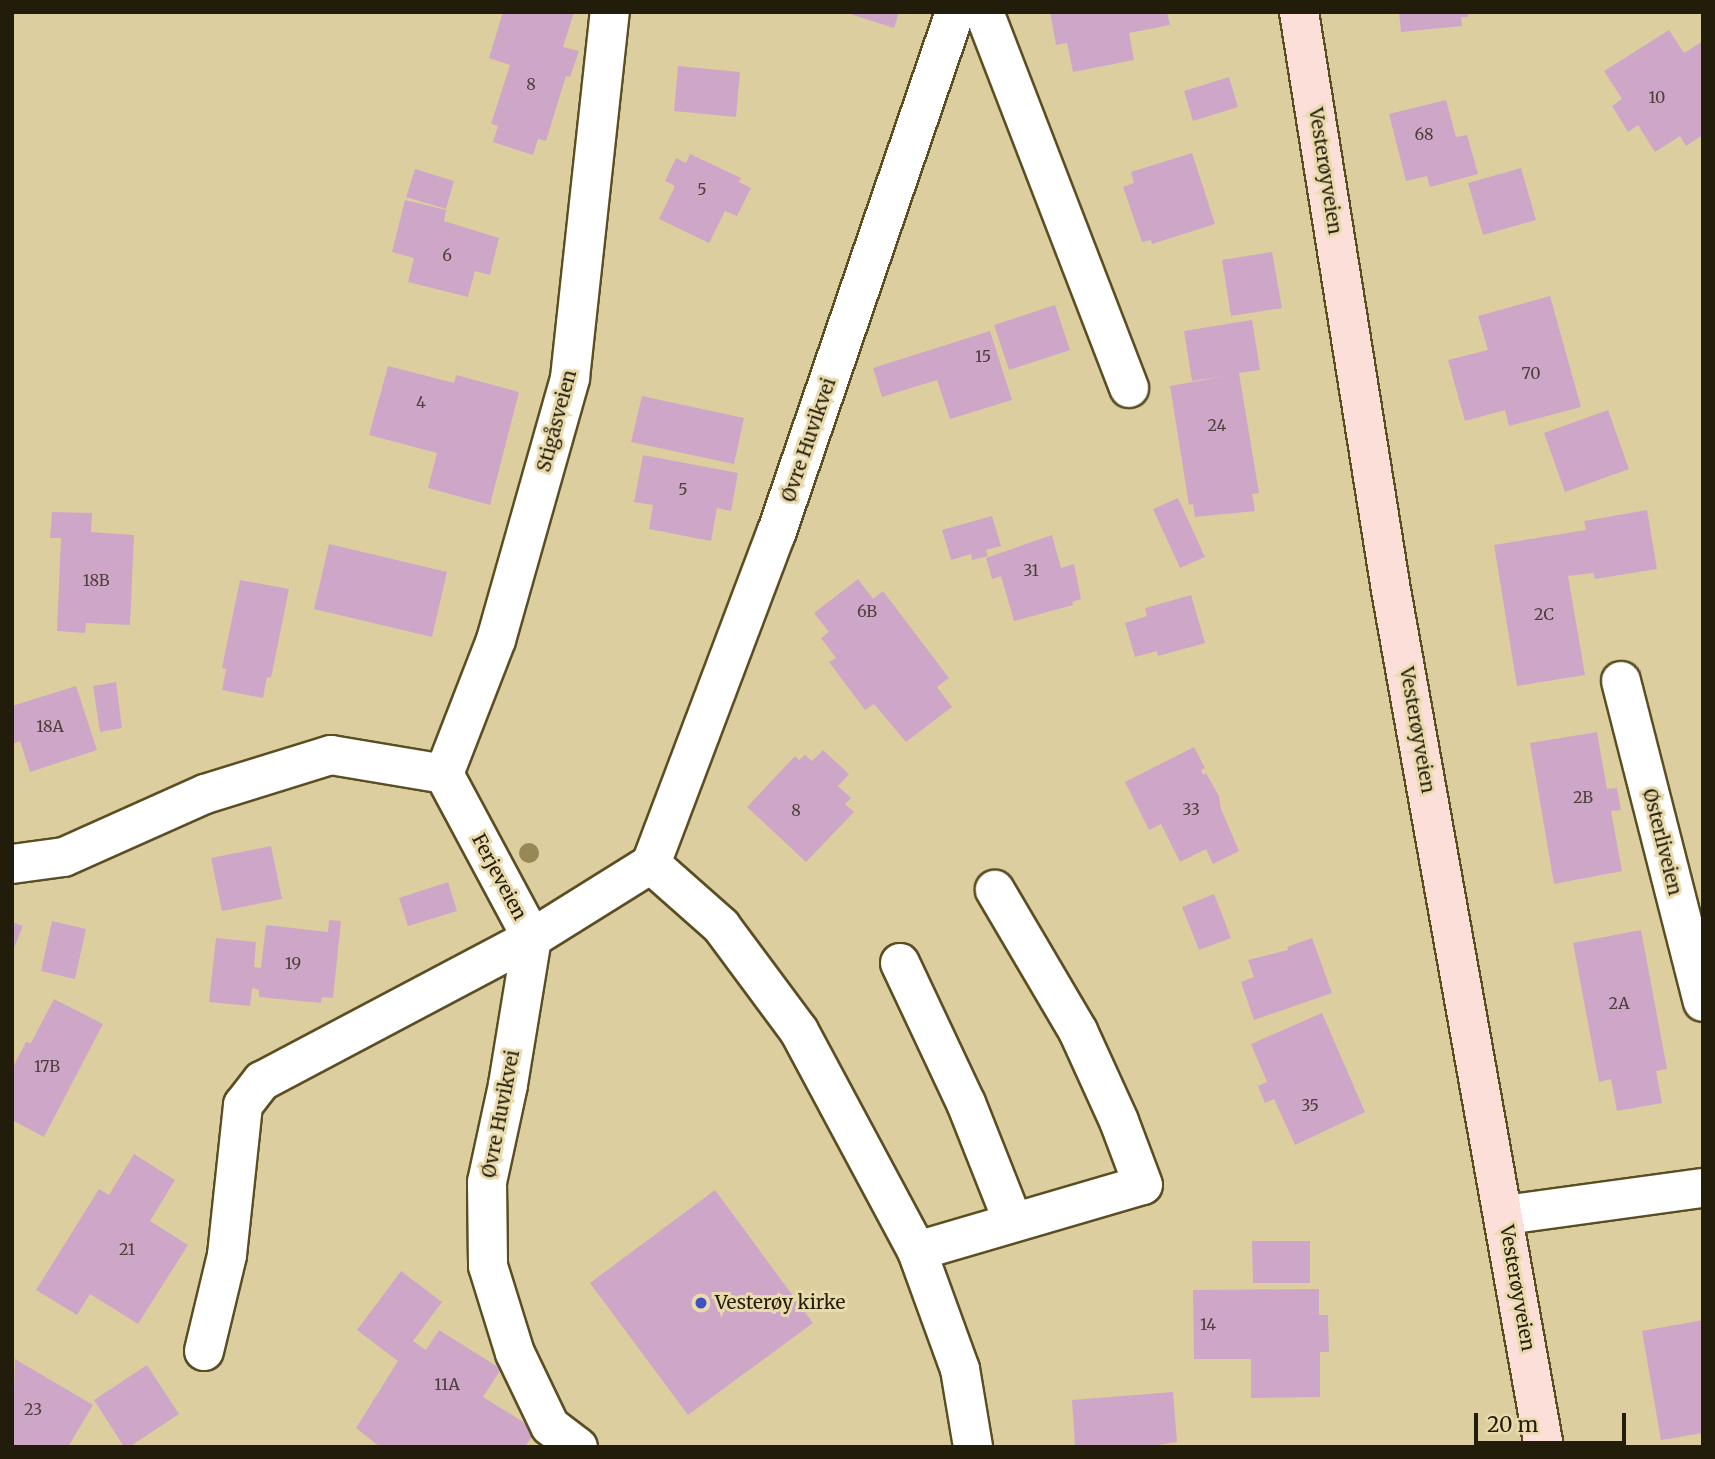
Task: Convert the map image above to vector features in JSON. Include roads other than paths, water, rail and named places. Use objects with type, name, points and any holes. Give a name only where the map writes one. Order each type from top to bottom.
[{"type":"main road","name":"Vesterøyveien","points":[[1299,12],[1391,590],[1505,1215],[1544,1447]]},
{"type":"street","name":"Stigåsveien","points":[[444,774],[496,640],[570,378],[610,12]]},
{"type":"street","name":"Øvre Huvikvei","points":[[651,864],[776,534],[955,12]]},
{"type":"street","points":[[984,12],[1129,388]]},
{"type":"street","name":"Østerliveien","points":[[1621,681],[1703,1002]]},
{"type":"street","points":[[12,864],[64,858],[205,794],[331,755],[444,774]]},
{"type":"street","name":"Ferjeveien","points":[[204,1351],[227,1255],[243,1105],[262,1081],[531,938],[444,774]]},
{"type":"street","points":[[531,938],[651,864],[721,926],[799,1031],[917,1251],[960,1369],[973,1447]]},
{"type":"street","points":[[917,1251],[1143,1185],[1078,1031],[995,890]]},
{"type":"street","name":"Øvre Huvikvei","points":[[531,938],[508,1084],[487,1182],[488,1266],[515,1353],[550,1426],[578,1447]]},
{"type":"street","points":[[900,963],[966,1104],[1013,1222]]},
{"type":"street","points":[[1505,1215],[1703,1188]]},
{"type":"place","name":"Vesterøy kirke","points":[[701,1303]]}]
